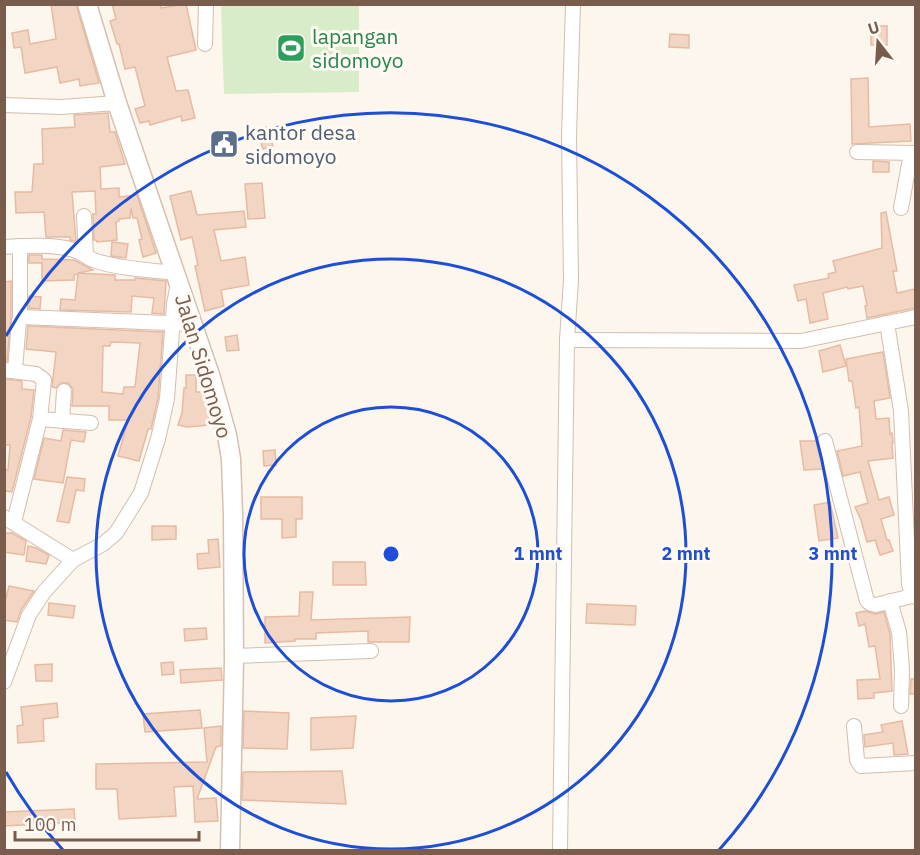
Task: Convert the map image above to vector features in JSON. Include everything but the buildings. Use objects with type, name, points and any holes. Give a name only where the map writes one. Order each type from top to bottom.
[{"type":"main road","name":"Jalan Sidomoyo","points":[[87,4],[117,103],[221,412],[231,459],[234,656],[230,850]]},
{"type":"street","points":[[205,44],[206,4]]},
{"type":"street","points":[[560,850],[567,340],[571,279],[569,138],[573,4]]},
{"type":"street","points":[[4,105],[61,107],[117,103]]},
{"type":"street","points":[[857,152],[913,153],[901,208]]},
{"type":"street","points":[[84,216],[86,256]]},
{"type":"street","points":[[20,246],[20,317],[10,370],[36,374],[44,380],[44,393],[40,419],[9,520],[73,560]]},
{"type":"street","points":[[4,247],[42,246],[69,249],[94,261],[177,278],[167,399],[158,439],[141,493],[116,533],[103,544],[73,560],[58,574],[29,615],[4,682]]},
{"type":"street","points":[[20,317],[192,324]]},
{"type":"street","points":[[567,340],[801,341],[915,317]]},
{"type":"street","points":[[825,441],[867,601],[876,605],[914,597],[909,584],[908,410],[887,323]]},
{"type":"street","points":[[62,421],[64,391]]},
{"type":"street","points":[[40,419],[90,423]]},
{"type":"street","points":[[890,601],[899,632],[902,669],[901,706]]},
{"type":"street","points":[[234,656],[371,651]]},
{"type":"street","points":[[854,726],[857,760],[861,766],[915,763]]},
{"type":"green space","name":"lapangan sidomoyo","points":[[221,5],[359,5],[359,92],[224,94]]},
{"type":"place","name":"lapangan sidomoyo","points":[[291,48]]},
{"type":"place","name":"kantor desa sidomoyo","points":[[224,144]]}]
